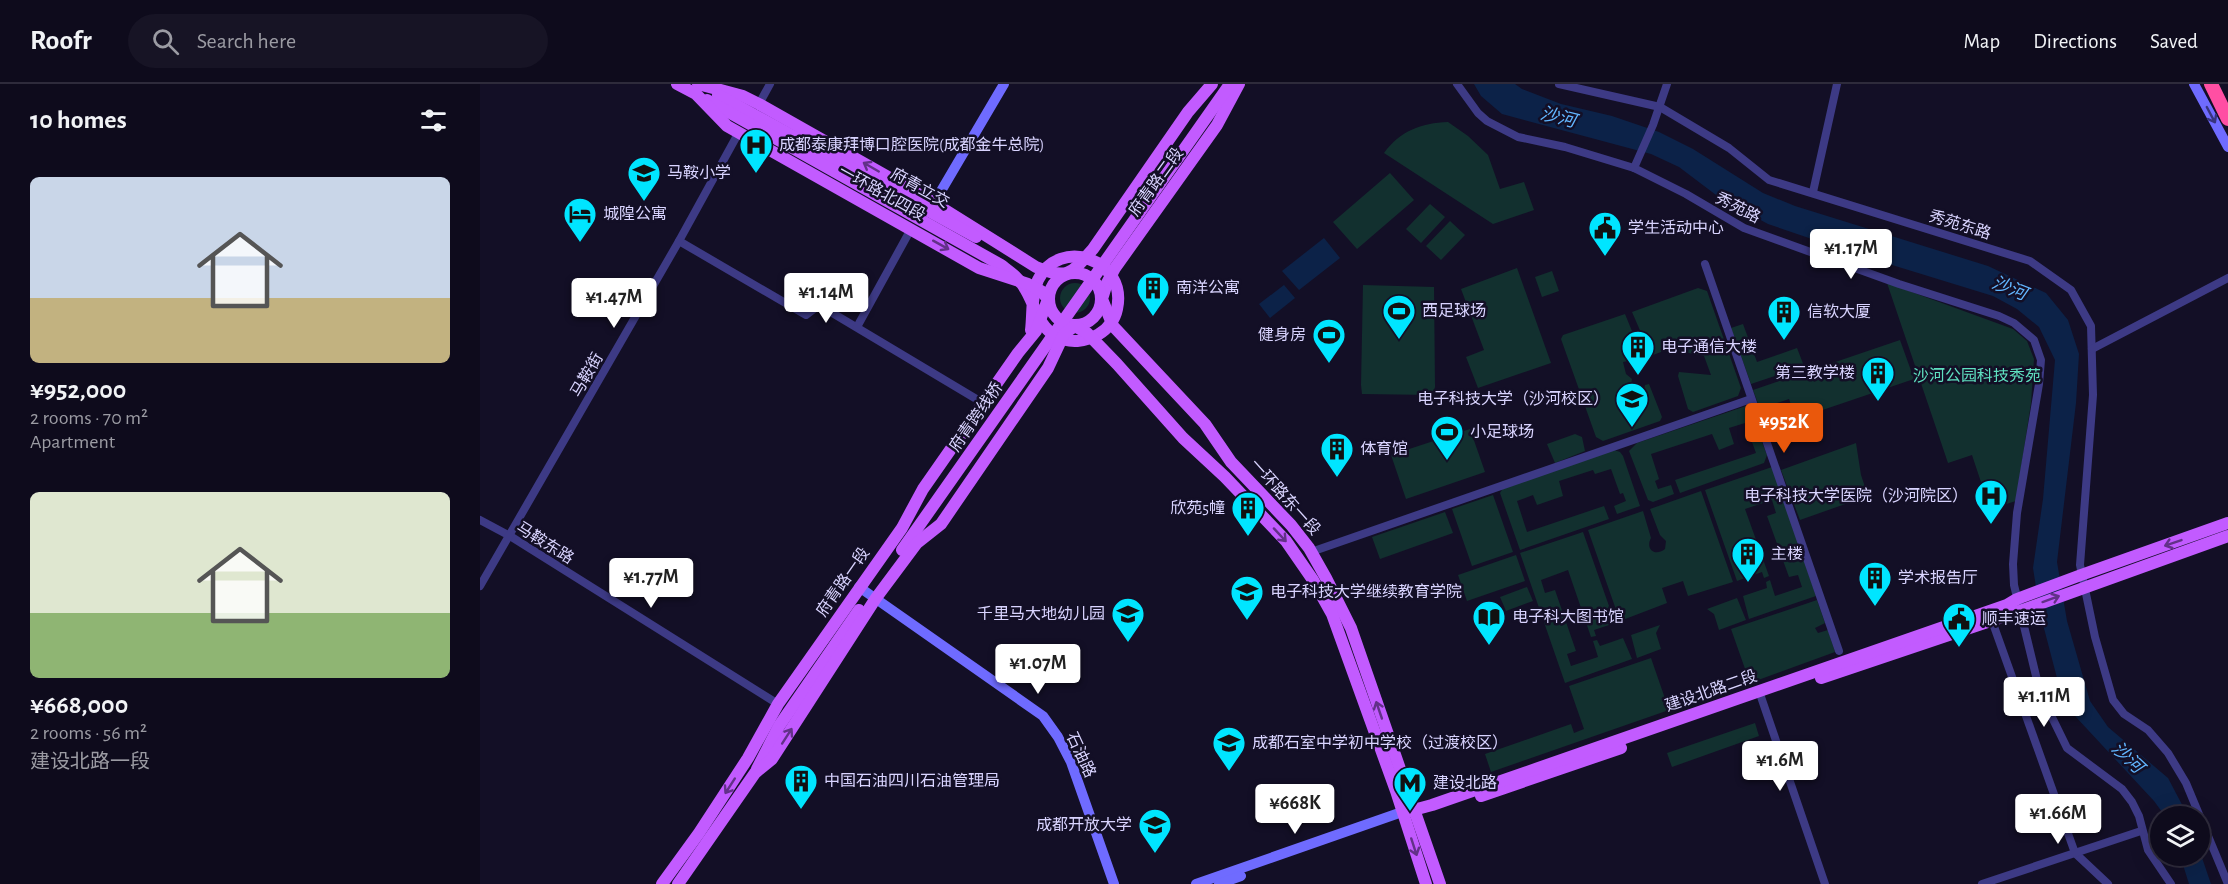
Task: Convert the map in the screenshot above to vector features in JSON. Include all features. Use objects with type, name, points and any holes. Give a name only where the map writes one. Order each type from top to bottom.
[{"type":"highway","points":[[2211,84],[2228,119]]},
{"type":"main road","name":"一环路北四段","points":[[676,84],[742,96],[759,104],[934,203],[1036,267],[1054,274],[1068,274]]},
{"type":"main road","name":"府青立交","points":[[902,528],[916,512],[1025,355],[1030,339],[1034,292],[1038,279],[1046,268],[1102,241],[1112,230],[1213,84]]},
{"type":"main road","name":"府青路二段","points":[[1068,274],[1079,266],[1093,249],[1188,112],[1213,84]]},
{"type":"main road","name":"府青跨线桥","points":[[755,773],[777,725],[1222,84]]},
{"type":"main road","name":"府青跨线桥","points":[[748,758],[777,725],[1230,84]]},
{"type":"main road","name":"府青路二段","points":[[1102,299],[1115,268],[1217,125],[1238,84]]},
{"type":"main road","points":[[1231,462],[1157,390],[1131,351],[1119,300],[1118,278],[1121,255],[1129,237],[1238,84]]},
{"type":"main road","name":"一环路北四段","points":[[698,88],[727,126],[979,268],[1028,284],[1041,291],[1048,299]]},
{"type":"main road","name":"府青立交","points":[[698,88],[952,230],[1006,255],[1045,260],[1070,257],[1089,259],[1105,267],[1118,288],[1119,300]]},
{"type":"main road","name":"府青立交","points":[[952,230],[1016,275],[1034,306],[1038,318],[1055,336],[1067,340],[1101,344],[1115,352],[1157,390],[1226,477]]},
{"type":"main road","points":[[917,543],[941,524],[1048,368],[1064,334],[1097,315],[1102,299],[1097,284],[1091,278],[1076,273],[1068,274],[1054,283],[1048,299],[1053,315],[1075,326]]},
{"type":"main road","name":"府青路一段","points":[[662,884],[699,833],[748,758],[778,704],[902,528],[923,489],[1018,353],[1036,331],[1048,299]]},
{"type":"main road","name":"一环路东一段","points":[[1102,299],[1113,326],[1205,423],[1231,462],[1291,525],[1311,552],[1326,578],[1351,628],[1409,815],[1426,884]]},
{"type":"main road","points":[[678,884],[755,773],[772,759],[876,598],[917,543],[1038,368],[1052,352],[1097,335],[1111,323],[1117,312],[1119,300]]},
{"type":"main road","name":"一环路东一段","points":[[1075,326],[1087,333],[1183,438],[1226,477],[1286,541],[1313,580],[1332,614],[1395,774]]},
{"type":"main road","points":[[2076,583],[2228,523]]},
{"type":"main road","points":[[2076,583],[2228,536]]},
{"type":"main road","name":"建设北路二段","points":[[1409,815],[1991,616],[2007,605],[2025,603],[2076,583]]},
{"type":"main road","name":"一环路东一段","points":[[1409,815],[1440,884]]},
{"type":"street","points":[[759,104],[770,84]]},
{"type":"street","points":[[934,203],[1004,84]]},
{"type":"street","name":"秀苑路","points":[[1457,84],[1478,113],[1487,121],[1518,137],[1565,147],[1634,168],[1686,194],[1744,228],[1899,284],[1999,316],[2014,323],[2034,340],[2041,360],[2013,542],[2013,575],[2025,603],[2040,687],[2067,748],[2122,789],[2132,802],[2139,816],[2141,831],[2148,850],[2171,884]]},
{"type":"street","name":"秀苑东路","points":[[1559,84],[1660,107],[1729,148],[1770,180],[2030,261],[2071,290],[2091,326],[2093,395],[2080,565],[2076,583],[2095,637],[2113,700],[2124,714],[2148,730],[2174,763],[2186,783],[2228,884]]},
{"type":"street","points":[[1634,168],[1653,125],[1667,84]]},
{"type":"street","points":[[1813,192],[1837,84]]},
{"type":"street","points":[[2194,84],[2228,147]]},
{"type":"street","name":"马鞍街","points":[[480,586],[679,241],[739,132]]},
{"type":"street","points":[[856,327],[911,229]]},
{"type":"street","points":[[679,241],[806,315],[819,305],[984,403]]},
{"type":"street","points":[[1705,264],[1839,651]]},
{"type":"street","points":[[2092,349],[2228,278]]},
{"type":"street","points":[[1311,552],[1751,399]]},
{"type":"street","name":"马鞍东路","points":[[480,520],[510,536],[778,704]]},
{"type":"street","name":"石油路","points":[[859,587],[1043,716],[1058,737],[1071,762],[1114,884]]},
{"type":"street","points":[[1991,616],[2074,853],[2108,884]]},
{"type":"street","points":[[1761,695],[1825,884]]},
{"type":"street","points":[[1196,884],[1409,815]]},
{"type":"street","points":[[1219,884],[1409,815]]},
{"type":"street","points":[[1982,884],[2141,831]]},
{"type":"green space","points":[[1448,122],[1468,136],[1488,155],[1500,189],[1524,182],[1534,210],[1493,224],[1384,153],[1397,139],[1420,126]]},
{"type":"green space","points":[[1390,173],[1414,200],[1357,249],[1333,222]]},
{"type":"green space","points":[[1430,204],[1445,217],[1421,243],[1406,229]]},
{"type":"green space","points":[[1450,221],[1465,235],[1441,260],[1426,246]]},
{"type":"green space","points":[[1517,268],[1551,363],[1478,388],[1466,357],[1484,350],[1461,289]]},
{"type":"green space","points":[[1552,271],[1559,291],[1542,297],[1535,277]]},
{"type":"green space","points":[[1075,283],[1086,287],[1090,298],[1086,309],[1075,313],[1064,309],[1060,298],[1064,287]]},
{"type":"green space","name":"沙河公园科技秀苑","points":[[1887,283],[2013,329],[2027,341],[2034,359],[2031,403],[2016,501],[1990,509],[1972,455],[1948,463]]},
{"type":"green space","name":"西足球场","points":[[1363,285],[1434,287],[1435,387],[1433,395],[1362,394]]},
{"type":"green space","points":[[1698,288],[1707,291],[1741,388],[1738,396],[1693,412],[1688,409],[1678,376],[1679,372],[1711,375],[1704,356],[1669,349],[1653,355],[1632,312]]},
{"type":"green space","points":[[1625,314],[1643,358],[1623,362],[1626,374],[1632,379],[1628,400],[1624,402],[1629,407],[1635,408],[1641,404],[1645,385],[1649,384],[1662,417],[1660,421],[1603,441],[1596,437],[1561,339],[1563,335]]},
{"type":"green space","points":[[1743,324],[1757,362],[1797,348],[1804,366],[1751,384],[1731,328]]},
{"type":"green space","points":[[1900,340],[1914,379],[1796,419],[1789,399],[1760,409],[1753,390]]},
{"type":"green space","points":[[1746,406],[1767,455],[1764,463],[1680,493],[1675,480],[1756,453],[1745,423],[1729,428],[1734,444],[1719,450],[1712,434],[1651,454],[1659,479],[1655,481],[1658,489],[1671,485],[1674,494],[1653,502],[1648,500],[1629,451],[1637,443]]},
{"type":"green space","points":[[1470,429],[1485,472],[1406,499],[1391,455]]},
{"type":"green space","points":[[1575,434],[1582,437],[1585,451],[1555,463],[1547,444]]},
{"type":"green space","points":[[1856,443],[1861,475],[1868,496],[1800,520],[1781,470]]},
{"type":"green space","points":[[1614,450],[1623,456],[1640,506],[1617,514],[1614,506],[1626,501],[1623,493],[1620,494],[1611,469],[1595,474],[1593,470],[1559,481],[1563,496],[1537,505],[1533,495],[1517,501],[1527,532],[1604,506],[1609,519],[1520,550],[1500,493],[1503,488]]},
{"type":"green space","points":[[1772,467],[1816,596],[1749,619],[1743,596],[1767,588],[1766,582],[1770,580],[1775,596],[1802,587],[1798,575],[1789,577],[1767,516],[1776,513],[1772,500],[1745,509],[1769,576],[1764,578],[1762,572],[1737,581],[1705,490]]},
{"type":"green space","points":[[1701,491],[1733,582],[1688,596],[1683,581],[1662,588],[1667,603],[1620,621],[1588,530],[1643,511],[1651,538],[1650,548],[1655,552],[1661,551],[1665,549],[1666,541],[1660,535],[1650,509]]},
{"type":"green space","points":[[1493,495],[1513,552],[1472,566],[1452,509]]},
{"type":"green space","points":[[1445,512],[1453,533],[1380,559],[1372,537]]},
{"type":"green space","points":[[1583,532],[1615,623],[1594,630],[1596,636],[1591,637],[1568,570],[1541,580],[1545,593],[1555,590],[1576,651],[1567,654],[1571,666],[1598,657],[1593,641],[1597,640],[1600,646],[1623,638],[1632,659],[1565,683],[1520,553]]},
{"type":"green space","points":[[1516,555],[1525,581],[1467,601],[1458,575]]},
{"type":"green space","points":[[1527,587],[1533,601],[1506,611],[1500,597]]},
{"type":"green space","points":[[1737,598],[1746,620],[1719,630],[1714,614],[1707,609]]},
{"type":"green space","points":[[1817,600],[1825,623],[1815,628],[1818,633],[1828,630],[1835,652],[1750,683],[1731,629]]},
{"type":"green space","points":[[1660,625],[1656,633],[1661,649],[1637,658],[1631,635]]},
{"type":"green space","points":[[1651,658],[1669,710],[1491,772],[1485,754],[1571,724],[1574,733],[1584,729],[1569,686]]},
{"type":"green space","points":[[1755,723],[1759,736],[1672,767],[1667,753]]},
{"type":"water","name":"沙河","points":[[1474,84],[1515,84],[1561,104],[1612,116],[1659,132],[1693,149],[1763,193],[1795,206],[1988,266],[2046,293],[2068,320],[2079,354],[2076,403],[2057,562],[2067,621],[2090,701],[2108,727],[2168,778],[2183,806],[2158,806],[2075,716],[2057,678],[2040,613],[2033,568],[2043,499],[2055,360],[2039,327],[2017,309],[1993,296],[1768,224],[1720,198],[1679,167],[1651,154],[1502,114],[1481,96]]},
{"type":"water","points":[[1324,238],[1340,258],[1299,290],[1282,271]]},
{"type":"water","points":[[1284,285],[1295,298],[1270,318],[1259,304]]},
{"type":"water","points":[[2183,866],[2205,866],[2211,884],[2189,884]]},
{"type":"place","name":"成都泰康拜博口腔医院(成都金牛总院)","points":[[756,174]]},
{"type":"place","name":"马鞍小学","points":[[644,202]]},
{"type":"place","name":"城隍公寓","points":[[580,243]]},
{"type":"place","name":"学生活动中心","points":[[1605,257]]},
{"type":"place","name":"南洋公寓","points":[[1153,317]]},
{"type":"place","name":"西足球场","points":[[1399,340]]},
{"type":"place","name":"信软大厦","points":[[1784,341]]},
{"type":"place","name":"健身房","points":[[1329,364]]},
{"type":"place","name":"电子通信大楼","points":[[1638,376]]},
{"type":"place","name":"第三教学楼","points":[[1878,402]]},
{"type":"place","name":"电子科技大学（沙河校区）","points":[[1632,428]]},
{"type":"place","name":"小足球场","points":[[1447,461]]},
{"type":"place","name":"体育馆","points":[[1337,478]]},
{"type":"place","name":"电子科技大学医院（沙河院区）","points":[[1991,525]]},
{"type":"place","name":"欣苑5幢","points":[[1248,537]]},
{"type":"place","name":"主楼","points":[[1748,583]]},
{"type":"place","name":"学术报告厅","points":[[1875,607]]},
{"type":"place","name":"电子科技大学继续教育学院","points":[[1247,621]]},
{"type":"place","name":"千里马大地幼儿园","points":[[1128,643]]},
{"type":"place","name":"电子科大图书馆","points":[[1489,646]]},
{"type":"place","name":"顺丰速运","points":[[1959,648]]},
{"type":"place","name":"成都石室中学初中学校（过渡校区）","points":[[1229,772]]},
{"type":"place","name":"中国石油四川石油管理局","points":[[801,810]]},
{"type":"place","name":"建设北路","points":[[1410,812]]},
{"type":"place","name":"成都开放大学","points":[[1155,854]]}]
